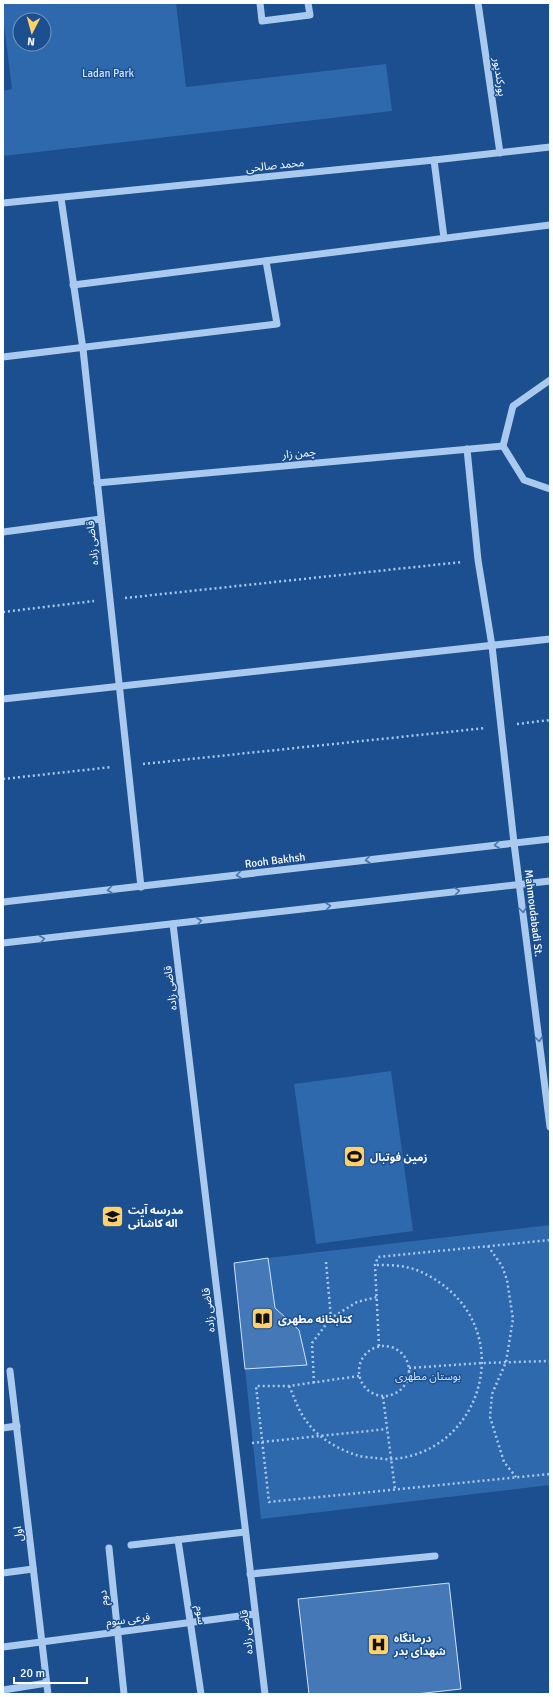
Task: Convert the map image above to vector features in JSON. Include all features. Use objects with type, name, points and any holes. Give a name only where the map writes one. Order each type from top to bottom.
[{"type":"street","points":[[260,3],[262,21],[310,15],[308,3]]},
{"type":"street","name":"پورکندپور","points":[[478,3],[500,154]]},
{"type":"street","name":"محمد صالحی","points":[[3,203],[500,154],[550,147]]},
{"type":"street","points":[[434,160],[444,238]]},
{"type":"street","name":"قاضی زاده","points":[[61,198],[83,349],[141,887]]},
{"type":"street","points":[[73,285],[550,225]]},
{"type":"street","points":[[3,357],[83,349],[277,324],[266,260]]},
{"type":"street","points":[[550,380],[514,406],[503,446],[524,480],[550,489]]},
{"type":"street","name":"چمن زار","points":[[97,483],[503,446]]},
{"type":"street","name":"Mahmoudabadi St.","points":[[467,449],[478,560],[492,646],[514,843],[550,1127]]},
{"type":"street","points":[[3,532],[101,519]]},
{"type":"street","points":[[3,699],[550,639]]},
{"type":"street","name":"Rooh Bakhsh","points":[[3,902],[550,839]]},
{"type":"street","points":[[3,943],[550,881]]},
{"type":"street","name":"قاضی زاده","points":[[174,924],[264,1694]]},
{"type":"street","name":"اول","points":[[10,1371],[48,1694]]},
{"type":"street","points":[[3,1428],[17,1426]]},
{"type":"street","points":[[131,1545],[245,1532]]},
{"type":"street","name":"سوم","points":[[178,1540],[201,1694]]},
{"type":"street","name":"دوم","points":[[108,1548],[124,1694]]},
{"type":"street","points":[[250,1574],[436,1556]]},
{"type":"street","points":[[3,1573],[33,1569]]},
{"type":"street","name":"فرعی سوم","points":[[3,1647],[255,1614]]},
{"type":"street","points":[[3,1690],[47,1683]]},
{"type":"path","points":[[3,612],[478,560]]},
{"type":"path","points":[[3,779],[550,720]]},
{"type":"path","points":[[379,1346],[376,1265],[378,1257],[550,1240]]},
{"type":"path","points":[[488,1246],[502,1266],[511,1300],[514,1319],[506,1362],[492,1394],[490,1418],[504,1462],[516,1478]]},
{"type":"path","points":[[326,1262],[331,1318]]},
{"type":"path","points":[[290,1386],[303,1416],[320,1436],[356,1456],[391,1460],[420,1453],[447,1438],[468,1414],[480,1386],[483,1355],[476,1325],[459,1298],[435,1278],[406,1267],[376,1265]]},
{"type":"path","points":[[314,1383],[312,1343],[331,1318],[357,1302],[377,1297]]},
{"type":"path","points":[[379,1346],[391,1347],[402,1353],[407,1360],[409,1368],[409,1377],[405,1385],[392,1395],[383,1397],[374,1395],[367,1390],[362,1384],[358,1368],[365,1354],[371,1349],[379,1346]]},
{"type":"path","points":[[409,1368],[482,1363],[550,1361]]},
{"type":"path","points":[[359,1376],[290,1386],[256,1386],[269,1502],[550,1474]]},
{"type":"path","points":[[383,1397],[395,1489]]},
{"type":"path","points":[[235,1445],[387,1429]]},
{"type":"green space","name":"Ladan Park","points":[[3,3],[176,3],[186,87],[386,64],[392,111],[3,156],[3,91],[12,89],[3,16]]},
{"type":"green space","name":"زمین فوتبال","points":[[391,1071],[413,1231],[316,1244],[294,1084]]},
{"type":"green space","name":"بوستان مطهری","points":[[550,1225],[550,1485],[261,1519],[245,1369],[306,1365],[299,1330],[275,1308],[268,1258]]},
{"type":"building","name":"کتابخانه مطهری","points":[[268,1258],[275,1308],[299,1330],[307,1365],[245,1369],[234,1263]]},
{"type":"building","name":"درمانگاه شهدای بدر","points":[[449,1583],[461,1689],[416,1694],[309,1694],[298,1599]]},
{"type":"place","name":"زمین فوتبال","points":[[354,1157]]},
{"type":"place","name":"مدرسه آیت اله کاشانی","points":[[112,1216]]},
{"type":"place","name":"کتابخانه مطهری","points":[[263,1319]]},
{"type":"place","name":"درمانگاه شهدای بدر","points":[[379,1644]]}]
